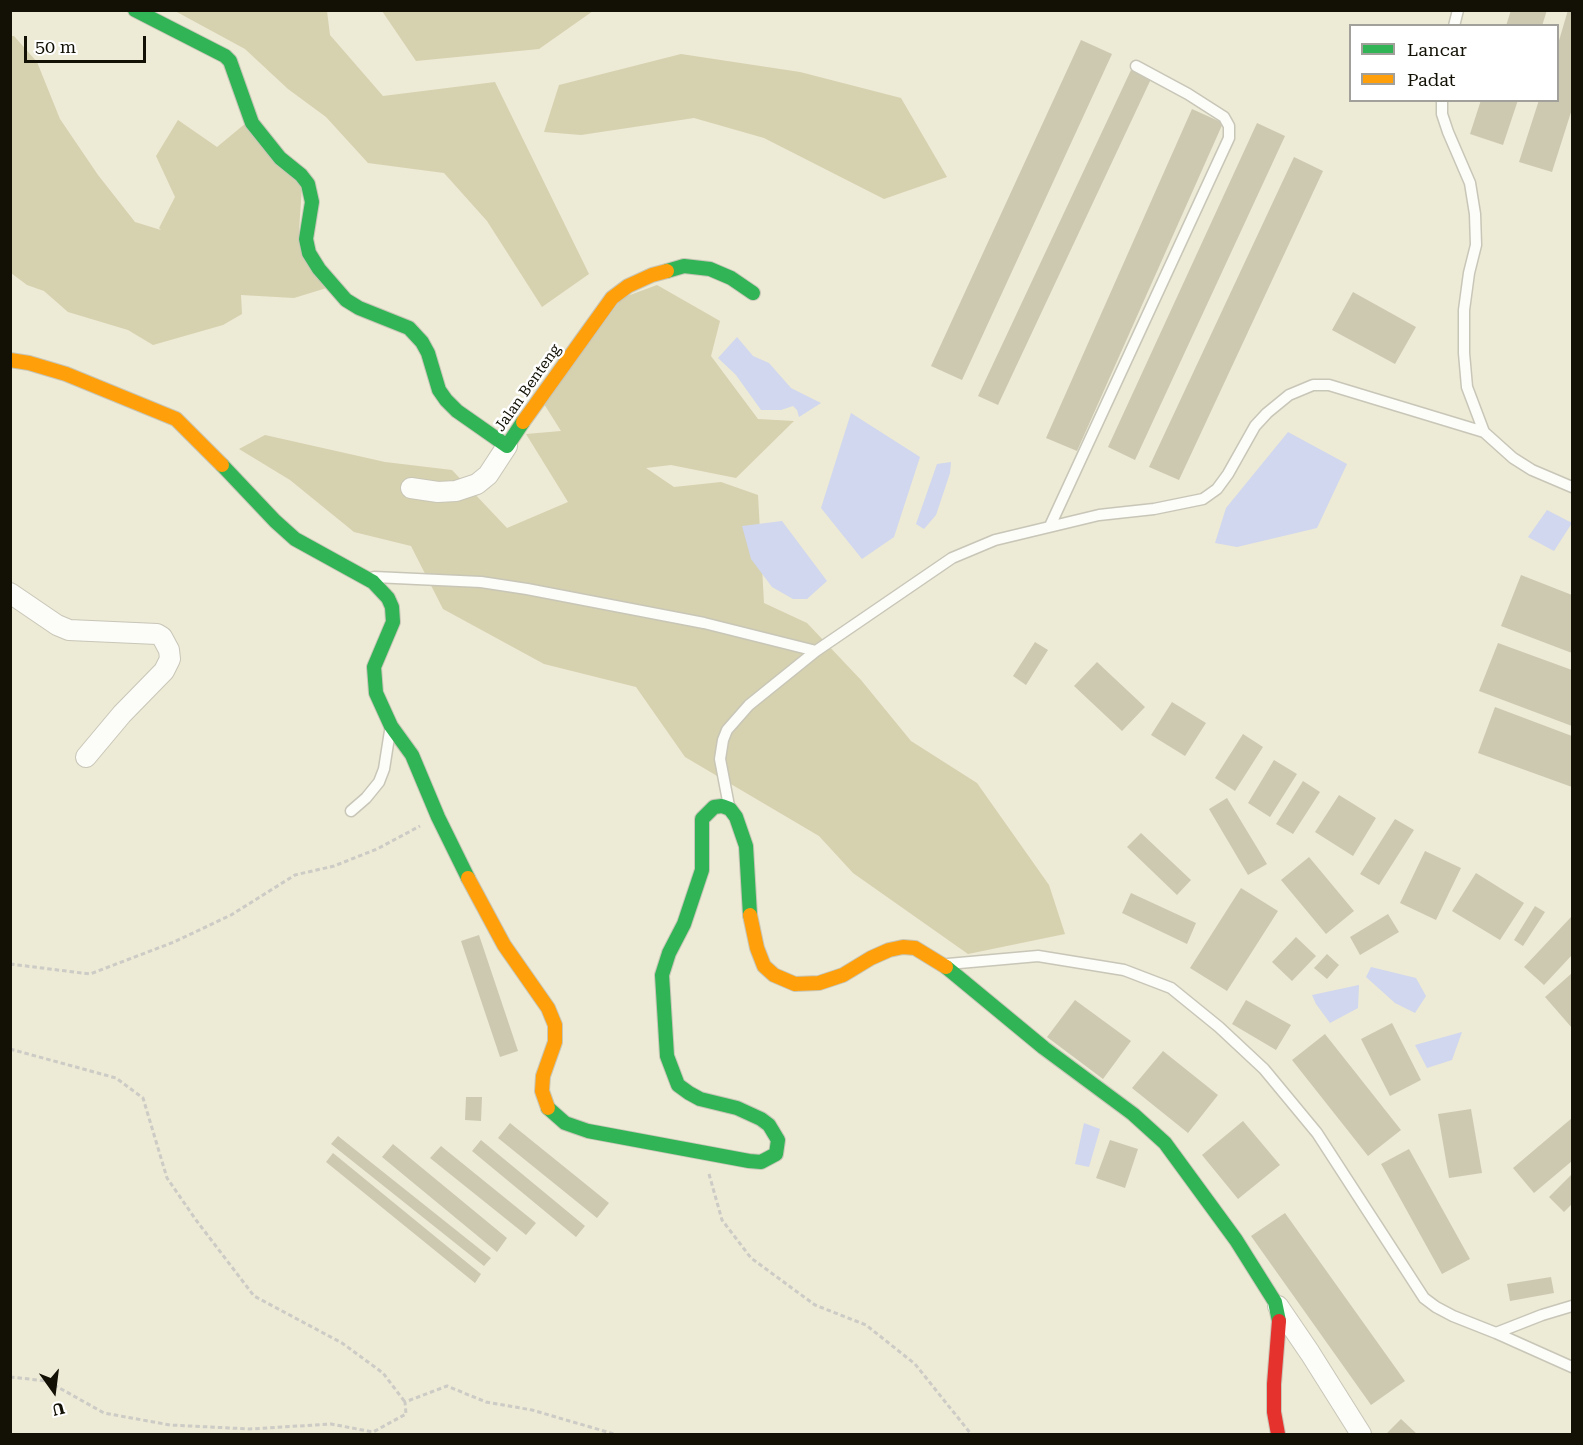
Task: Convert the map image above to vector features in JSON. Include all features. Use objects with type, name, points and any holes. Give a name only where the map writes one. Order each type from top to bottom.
[{"type":"street","name":"Jalan Benteng","points":[[135,10],[225,56],[230,61],[252,123],[280,158],[308,184],[312,202],[306,239],[309,253],[319,269],[346,300],[359,308],[409,328],[422,342],[428,353],[438,390],[446,400],[507,446],[599,314],[612,298],[628,286],[652,275],[684,266],[710,268],[731,278],[753,293]]},
{"type":"street","points":[[10,360],[66,374],[176,419],[295,539],[363,576],[380,588],[392,607],[392,628],[376,657],[374,681],[382,709],[412,755],[438,817],[504,945],[548,1008],[555,1025],[555,1042],[543,1076],[542,1091],[544,1100],[551,1111],[565,1123],[588,1131],[761,1162],[772,1158],[778,1148],[778,1140],[769,1125],[761,1119],[743,1110],[700,1099],[678,1085],[667,1056],[662,975],[669,953],[684,924],[702,870],[700,841],[702,819],[714,807],[722,806],[730,809],[736,817],[746,846],[750,913],[757,948],[765,966],[774,975],[801,986],[819,983],[843,975],[881,954],[903,947],[915,948],[942,964],[1044,1048],[1133,1114],[1165,1143],[1236,1240],[1362,1434]]},
{"type":"street","points":[[411,488],[438,492],[456,491],[477,484],[489,475],[507,446]]},
{"type":"street","points":[[10,593],[57,625],[69,630],[157,634],[162,637],[169,650],[170,659],[164,671],[122,714],[86,757]]},
{"type":"street","points":[[1275,1302],[1279,1324],[1274,1384],[1274,1412],[1278,1434]]},
{"type":"lane","points":[[1050,526],[1229,138],[1229,126],[1224,117],[1136,66]]},
{"type":"lane","points":[[1442,102],[1442,114],[1448,132],[1470,183],[1475,214],[1476,245],[1469,273],[1464,310],[1464,353],[1467,387],[1484,432]]},
{"type":"lane","points":[[730,809],[720,759],[727,730],[749,705],[816,651],[952,558],[995,540],[1099,515],[1154,509],[1203,499],[1217,489],[1255,426],[1267,413],[1289,395],[1313,385],[1329,385],[1484,432],[1513,458],[1532,470],[1572,487]]},
{"type":"lane","points":[[363,576],[481,582],[527,589],[704,623],[816,651]]},
{"type":"lane","points":[[351,811],[379,782],[384,769],[391,726]]},
{"type":"lane","points":[[942,964],[1038,956],[1124,970],[1171,988],[1219,1027],[1264,1069],[1310,1124],[1363,1201],[1424,1298],[1453,1316],[1572,1367]]},
{"type":"lane","points":[[1496,1333],[1572,1306]]},
{"type":"path","points":[[10,964],[90,974],[174,942],[231,915],[295,875],[334,866],[376,849],[438,817]]},
{"type":"path","points":[[10,1049],[116,1078],[143,1098],[167,1178],[254,1296],[342,1343],[383,1373],[405,1402],[406,1414],[373,1432],[331,1424],[250,1429],[170,1425],[104,1413],[47,1381],[10,1377]]},
{"type":"path","points":[[709,1172],[722,1220],[751,1258],[815,1305],[866,1325],[915,1364],[970,1434]]},
{"type":"path","points":[[405,1402],[447,1386],[486,1402],[532,1410],[614,1434]]},
{"type":"shaded area","points":[[175,11],[327,11],[330,35],[383,96],[495,82],[589,274],[542,307],[487,221],[444,173],[368,163],[326,117],[288,89],[245,49]]},
{"type":"shaded area","points":[[382,11],[593,11],[539,49],[416,61]]},
{"type":"shaded area","points":[[10,36],[14,36],[37,62],[60,119],[98,175],[135,222],[161,230],[159,228],[175,197],[156,156],[178,120],[217,147],[252,118],[303,171],[299,231],[333,286],[294,298],[241,295],[242,314],[223,325],[153,345],[128,330],[68,312],[44,291],[27,285],[11,273]]},
{"type":"shaded area","points":[[681,54],[800,72],[901,98],[947,177],[884,199],[764,138],[694,118],[581,135],[544,132],[559,85]]},
{"type":"shaded area","points":[[657,285],[720,321],[711,356],[758,419],[794,421],[736,478],[671,465],[646,468],[674,487],[721,482],[758,495],[764,603],[807,623],[861,680],[911,741],[977,783],[1049,885],[1065,934],[968,954],[853,873],[819,836],[685,757],[636,687],[544,664],[443,609],[411,546],[354,532],[290,480],[239,449],[265,435],[385,462],[452,470],[507,528],[568,502],[526,434],[561,431],[544,404],[622,298]]},
{"type":"water","points":[[737,337],[753,356],[769,363],[791,388],[821,403],[799,417],[793,406],[781,410],[761,410],[736,375],[718,358]]},
{"type":"water","points":[[851,413],[920,457],[894,537],[862,559],[821,508]]},
{"type":"water","points":[[1288,432],[1347,464],[1317,528],[1237,547],[1215,543],[1226,508]]},
{"type":"water","points":[[951,462],[950,473],[936,515],[924,529],[916,524],[937,464]]},
{"type":"water","points":[[1547,510],[1572,523],[1554,551],[1528,537]]},
{"type":"water","points":[[782,521],[827,581],[807,599],[793,599],[772,587],[751,559],[742,526]]},
{"type":"water","points":[[1371,967],[1416,978],[1426,996],[1415,1013],[1395,1003],[1366,977]]},
{"type":"water","points":[[1359,985],[1358,1008],[1330,1023],[1312,995]]},
{"type":"water","points":[[1462,1032],[1452,1060],[1427,1068],[1415,1045]]},
{"type":"water","points":[[1084,1123],[1100,1129],[1089,1167],[1075,1164]]},
{"type":"building","points":[[1511,10],[1547,10],[1543,24],[1507,24]]},
{"type":"building","points":[[1568,10],[1572,10],[1572,109],[1552,172],[1519,162],[1538,102],[1559,102],[1559,41]]},
{"type":"building","points":[[1081,40],[1112,54],[962,380],[931,366]]},
{"type":"building","points":[[1131,70],[1151,79],[998,405],[978,396]]},
{"type":"building","points":[[1480,102],[1517,102],[1503,145],[1470,134]]},
{"type":"building","points":[[1192,109],[1223,123],[1077,451],[1046,438]]},
{"type":"building","points":[[1257,123],[1285,136],[1135,460],[1108,447]]},
{"type":"building","points":[[1294,157],[1323,171],[1179,480],[1149,467]]},
{"type":"building","points":[[1353,292],[1416,327],[1395,364],[1332,330]]},
{"type":"building","points":[[1521,575],[1572,595],[1572,653],[1501,626]]},
{"type":"building","points":[[1035,642],[1048,650],[1026,685],[1013,676]]},
{"type":"building","points":[[1498,643],[1572,670],[1572,726],[1479,691]]},
{"type":"building","points":[[1097,662],[1145,707],[1122,731],[1074,686]]},
{"type":"building","points":[[1172,702],[1206,723],[1185,756],[1151,735]]},
{"type":"building","points":[[1495,707],[1572,736],[1572,787],[1478,753]]},
{"type":"building","points":[[1243,734],[1263,747],[1235,791],[1215,778]]},
{"type":"building","points":[[1274,760],[1297,774],[1270,817],[1248,803]]},
{"type":"building","points":[[1303,781],[1320,792],[1293,834],[1276,824]]},
{"type":"building","points":[[1339,795],[1376,818],[1353,856],[1315,832]]},
{"type":"building","points":[[1227,798],[1267,864],[1248,875],[1209,809]]},
{"type":"building","points":[[1395,819],[1414,830],[1379,885],[1360,874]]},
{"type":"building","points":[[1141,833],[1191,880],[1177,895],[1127,847]]},
{"type":"building","points":[[1425,851],[1461,868],[1436,920],[1400,903]]},
{"type":"building","points":[[1309,857],[1354,911],[1326,934],[1281,880]]},
{"type":"building","points":[[1476,873],[1524,903],[1500,940],[1452,911]]},
{"type":"building","points":[[1241,888],[1278,911],[1227,991],[1190,968]]},
{"type":"building","points":[[1131,893],[1196,923],[1187,944],[1122,913]]},
{"type":"building","points":[[1535,906],[1545,912],[1523,946],[1514,940]]},
{"type":"building","points":[[1388,914],[1399,932],[1360,955],[1350,937]]},
{"type":"building","points":[[1572,916],[1572,955],[1544,985],[1524,967]]},
{"type":"building","points":[[479,935],[518,1051],[500,1057],[461,941]]},
{"type":"building","points":[[1296,937],[1316,956],[1292,981],[1272,962]]},
{"type":"building","points":[[1327,954],[1339,965],[1327,979],[1314,968]]},
{"type":"building","points":[[1572,973],[1572,1028],[1545,997]]},
{"type":"building","points":[[1075,1000],[1131,1041],[1103,1079],[1047,1037]]},
{"type":"building","points":[[1246,1000],[1291,1025],[1276,1050],[1232,1024]]},
{"type":"building","points":[[1392,1023],[1421,1080],[1390,1096],[1361,1039]]},
{"type":"building","points":[[1325,1034],[1401,1130],[1368,1156],[1292,1060]]},
{"type":"building","points":[[1163,1051],[1218,1095],[1188,1133],[1132,1088]]},
{"type":"building","points":[[466,1097],[482,1097],[481,1121],[465,1120]]},
{"type":"building","points":[[1471,1109],[1482,1173],[1449,1178],[1438,1114]]},
{"type":"building","points":[[1572,1118],[1572,1161],[1534,1193],[1513,1168]]},
{"type":"building","points":[[1243,1121],[1280,1165],[1238,1199],[1202,1155]]},
{"type":"building","points":[[510,1123],[609,1203],[597,1218],[498,1138]]},
{"type":"building","points":[[338,1136],[491,1258],[484,1266],[331,1144]]},
{"type":"building","points":[[481,1140],[585,1226],[576,1237],[472,1151]]},
{"type":"building","points":[[1110,1140],[1138,1149],[1125,1188],[1096,1178]]},
{"type":"building","points":[[393,1144],[507,1238],[497,1252],[382,1157]]},
{"type":"building","points":[[441,1146],[536,1223],[526,1235],[430,1158]]},
{"type":"building","points":[[1409,1149],[1470,1259],[1442,1274],[1381,1164]]},
{"type":"building","points":[[333,1153],[481,1274],[475,1283],[326,1162]]},
{"type":"building","points":[[1572,1174],[1572,1204],[1564,1212],[1549,1197]]},
{"type":"building","points":[[1285,1213],[1405,1381],[1371,1405],[1251,1236]]},
{"type":"building","points":[[1551,1277],[1554,1293],[1510,1301],[1507,1284]]},
{"type":"building","points":[[1401,1419],[1417,1434],[1386,1434]]},
{"type":"traffic: fast","points":[[135,10],[225,56],[230,61],[252,123],[280,158],[301,175],[308,184],[312,202],[306,239],[309,253],[319,269],[346,300],[359,308],[409,328],[422,342],[428,353],[439,390],[446,400],[457,411],[507,446],[523,422]]},
{"type":"traffic: fast","points":[[667,271],[684,266],[710,269],[731,278],[753,293]]},
{"type":"traffic: fast","points":[[222,465],[295,539],[373,582],[388,598],[392,607],[393,622],[374,667],[376,693],[391,726],[412,755],[438,817],[468,878]]},
{"type":"traffic: fast","points":[[548,1108],[565,1123],[588,1131],[749,1161],[761,1162],[776,1154],[778,1140],[769,1125],[737,1108],[700,1099],[689,1093],[678,1085],[667,1056],[662,975],[669,953],[684,924],[702,870],[702,819],[714,807],[722,806],[730,809],[736,817],[746,846],[750,915]]},
{"type":"traffic: fast","points":[[946,967],[1044,1048],[1133,1114],[1165,1143],[1236,1240],[1275,1302],[1279,1321]]},
{"type":"traffic: slow","points":[[523,422],[612,298],[628,286],[667,271]]},
{"type":"traffic: slow","points":[[10,360],[66,374],[176,419],[222,465]]},
{"type":"traffic: slow","points":[[468,878],[504,945],[548,1008],[555,1025],[555,1042],[543,1076],[542,1091],[548,1108]]},
{"type":"traffic: slow","points":[[750,915],[757,948],[764,966],[774,975],[795,984],[819,983],[843,975],[871,958],[903,947],[915,948],[946,967]]},
{"type":"traffic: jam","points":[[1278,1434],[1274,1412],[1274,1384],[1279,1321]]}]
